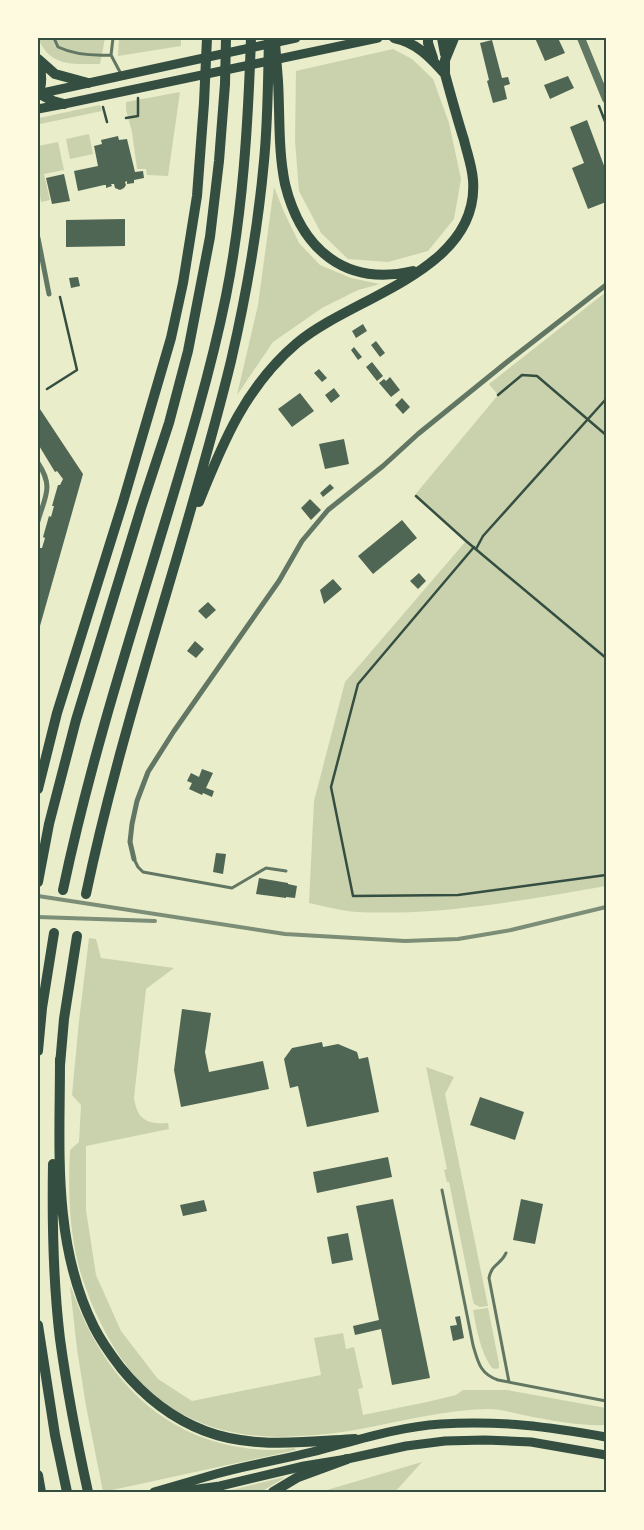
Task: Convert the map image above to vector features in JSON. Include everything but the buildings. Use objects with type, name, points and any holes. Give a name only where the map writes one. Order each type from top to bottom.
[{"type":"highway","points":[[200,38],[204,103]]},
{"type":"highway","points":[[38,789],[57,713],[123,502],[171,338],[183,283],[197,196],[207,38]]},
{"type":"highway","points":[[38,882],[50,824],[76,720],[169,423],[188,351],[210,237],[226,84],[226,38]]},
{"type":"highway","points":[[63,890],[86,788],[102,728],[193,430],[224,306],[235,241],[245,162],[251,38]]},
{"type":"highway","points":[[86,894],[99,833],[124,738],[213,433],[232,359],[254,242],[264,163],[268,111],[269,38]]},
{"type":"highway","points":[[274,38],[278,81],[280,149],[286,184],[292,204],[312,241],[323,254],[336,263],[366,274],[398,275],[419,270]]},
{"type":"highway","points":[[394,38],[403,39],[440,61]]},
{"type":"highway","points":[[177,556],[224,441],[248,398],[269,371],[299,342],[315,331],[346,312],[396,286],[434,262],[458,238],[467,222],[473,194],[472,167],[440,61],[428,43],[428,38]]},
{"type":"highway","points":[[440,61],[442,38]]},
{"type":"highway","points":[[440,61],[454,38]]},
{"type":"highway","points":[[38,60],[55,74],[88,83]]},
{"type":"highway","points":[[38,60],[42,81],[38,94],[64,104]]},
{"type":"highway","points":[[38,1051],[42,1008],[54,933]]},
{"type":"highway","points":[[77,936],[60,1059],[53,1164],[52,1213],[60,1339],[75,1432],[88,1492]]},
{"type":"highway","points":[[60,1059],[60,1195],[65,1236],[76,1283],[94,1327],[109,1352],[131,1381],[157,1404],[180,1419],[205,1431],[252,1442],[278,1443],[355,1440]]},
{"type":"highway","points":[[38,1325],[55,1434],[67,1492]]},
{"type":"highway","points":[[273,1492],[298,1477],[347,1459]]},
{"type":"highway","points":[[38,1475],[41,1492]]},
{"type":"main road","points":[[38,94],[296,38]]},
{"type":"main road","points":[[38,110],[378,38]]},
{"type":"main road","points":[[154,1492],[217,1474],[399,1429],[423,1425],[484,1422],[528,1425],[606,1437]]},
{"type":"main road","points":[[176,1492],[220,1486],[304,1466],[406,1446],[458,1440],[531,1442],[606,1455]]},
{"type":"street","points":[[581,38],[606,99]]},
{"type":"street","points":[[38,238],[49,294]]},
{"type":"street","points":[[134,859],[130,842],[132,824],[137,801],[148,772],[278,581],[302,541],[328,510],[383,466],[418,434],[606,285]]},
{"type":"street","points":[[38,464],[44,472],[48,483],[38,521]]},
{"type":"lane","points":[[54,38],[58,47],[70,52],[96,56],[111,55]]},
{"type":"lane","points":[[113,38],[111,55],[122,76]]},
{"type":"lane","points":[[134,859],[138,868],[143,872],[232,888],[266,868],[286,871]]},
{"type":"lane","points":[[442,1190],[473,1345],[479,1363],[485,1373],[490,1378],[606,1400]]},
{"type":"lane","points":[[506,1253],[504,1258],[490,1272],[489,1278],[509,1382]]},
{"type":"path","points":[[126,118],[138,116],[139,106],[137,97]]},
{"type":"path","points":[[102,103],[107,122]]},
{"type":"path","points":[[47,389],[77,370],[60,297]]},
{"type":"path","points":[[498,395],[522,375],[537,376],[606,435]]},
{"type":"path","points":[[606,399],[483,536],[475,548],[358,684],[331,787],[353,896],[458,895],[606,875]]},
{"type":"path","points":[[416,496],[606,658]]},
{"type":"green space","points":[[38,38],[105,38],[100,64],[63,62],[49,54]]},
{"type":"green space","points":[[119,38],[181,38],[181,46],[118,56]]},
{"type":"green space","points":[[393,49],[412,59],[433,79],[449,123],[461,179],[454,219],[428,251],[388,262],[348,259],[321,233],[299,191],[295,141],[296,71]]},
{"type":"green space","points":[[180,92],[168,176],[147,175],[146,169],[137,169],[126,102]]},
{"type":"green space","points":[[100,105],[102,111],[40,124],[39,118]]},
{"type":"green space","points":[[89,134],[93,154],[70,159],[66,139]]},
{"type":"green space","points":[[58,142],[64,170],[44,174],[50,200],[41,202],[38,182],[38,146]]},
{"type":"green space","points":[[274,187],[299,243],[320,265],[351,278],[380,284],[358,290],[322,308],[273,342],[237,395],[258,305]]},
{"type":"green space","points":[[606,292],[606,886],[482,906],[420,912],[357,912],[309,903],[314,801],[345,682],[466,541],[414,496],[498,395],[489,384]]},
{"type":"green space","points":[[89,938],[96,939],[101,958],[174,968],[146,989],[134,1098],[135,1105],[144,1119],[154,1123],[168,1123],[169,1129],[86,1146],[86,1210],[96,1275],[121,1331],[158,1379],[192,1401],[321,1375],[314,1338],[343,1333],[346,1349],[354,1347],[363,1388],[358,1389],[363,1415],[456,1395],[463,1390],[507,1390],[606,1408],[606,1425],[567,1423],[502,1410],[487,1409],[439,1414],[331,1433],[267,1437],[225,1430],[198,1422],[173,1409],[140,1382],[114,1347],[93,1306],[79,1267],[71,1224],[69,1194],[70,1150],[79,1142],[81,1105],[72,1095]]},
{"type":"green space","points":[[426,1067],[454,1077],[445,1094],[488,1306],[480,1307],[474,1304],[473,1301],[449,1182],[447,1182],[444,1170],[447,1169]]},
{"type":"green space","points":[[70,1286],[95,1341],[108,1362],[139,1398],[157,1413],[198,1436],[221,1443],[245,1448],[276,1450],[294,1448],[296,1450],[103,1492],[86,1406]]},
{"type":"green space","points":[[488,1308],[499,1363],[499,1368],[496,1369],[492,1368],[482,1348],[473,1310]]},
{"type":"green space","points":[[422,1462],[395,1492],[320,1492]]},
{"type":"green space","points":[[284,1477],[261,1492],[223,1492]]},
{"type":"railway","points":[[38,896],[285,934],[405,941],[458,939],[511,930],[606,907]]},
{"type":"railway","points":[[38,917],[155,921]]}]
